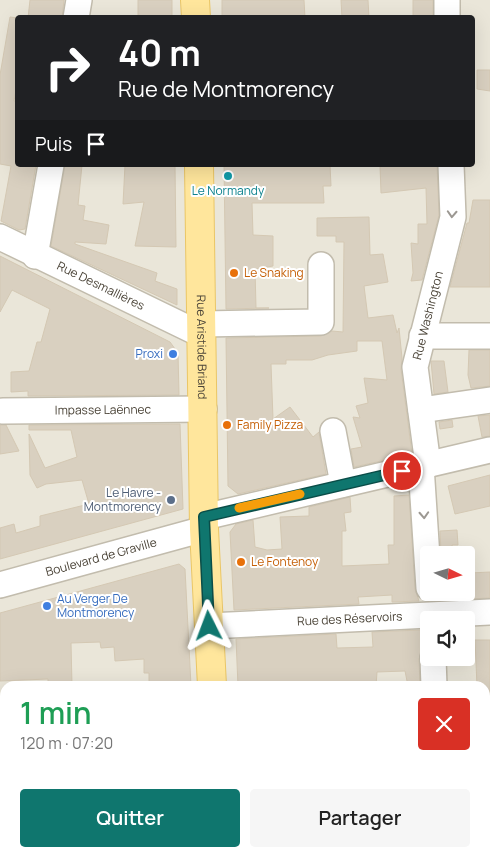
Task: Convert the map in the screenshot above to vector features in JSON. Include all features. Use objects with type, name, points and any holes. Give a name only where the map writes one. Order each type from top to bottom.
[{"type":"main road","points":[[196,0],[196,15]]},
{"type":"main road","name":"Rue Aristide Briand","points":[[198,167],[204,409],[204,523],[212,681]]},
{"type":"street","points":[[76,15],[79,0]]},
{"type":"street","points":[[447,0],[447,15]]},
{"type":"street","points":[[35,256],[51,167]]},
{"type":"street","name":"Rue Washington","points":[[428,546],[425,466],[421,410],[415,367],[453,217],[451,167]]},
{"type":"street","name":"Rue Desmallières","points":[[0,237],[35,256],[202,330]]},
{"type":"street","points":[[202,330],[321,322],[321,265]]},
{"type":"street","points":[[422,336],[490,336]]},
{"type":"street","points":[[421,410],[490,400]]},
{"type":"street","name":"Impasse Laënnec","points":[[3,411],[204,409]]},
{"type":"street","points":[[333,430],[343,484]]},
{"type":"street","name":"Boulevard de Graville","points":[[0,585],[204,523],[343,484],[490,450]]},
{"type":"street","name":"Rue des Réservoirs","points":[[209,626],[430,609],[490,612]]},
{"type":"street","points":[[433,666],[434,681]]},
{"type":"shaded area","points":[[0,0],[490,0],[490,681],[0,681]]},
{"type":"building","points":[[30,0],[64,0],[62,15],[28,15]]},
{"type":"building","points":[[138,0],[172,0],[172,15],[138,15]]},
{"type":"building","points":[[222,0],[304,0],[305,15],[222,15]]},
{"type":"building","points":[[341,0],[368,0],[369,15],[342,15]]},
{"type":"building","points":[[413,0],[433,0],[433,15],[413,15]]},
{"type":"building","points":[[10,17],[15,18],[15,167],[36,167],[25,229],[19,230],[1,221],[11,166],[0,164],[0,75]]},
{"type":"building","points":[[477,70],[490,70],[490,91],[477,89]]},
{"type":"building","points":[[65,167],[82,167],[78,205],[85,206],[83,220],[109,225],[106,244],[75,242],[75,244],[157,273],[155,281],[177,289],[177,305],[51,246]]},
{"type":"building","points":[[125,167],[175,167],[176,247],[135,246],[144,202],[123,204]]},
{"type":"building","points":[[224,167],[330,167],[331,186],[323,186],[324,203],[252,203],[253,235],[273,236],[273,266],[255,269],[256,308],[269,308],[226,309]]},
{"type":"building","points":[[380,167],[437,167],[439,215],[422,280],[411,281],[413,273],[411,243],[418,244],[418,224],[427,224],[426,188],[381,193]]},
{"type":"building","points":[[473,200],[490,200],[490,287],[450,287],[467,223],[469,223]]},
{"type":"building","points":[[369,217],[370,255],[383,254],[388,282],[364,286],[368,318],[393,315],[397,333],[399,328],[402,358],[401,369],[412,454],[354,467],[351,449],[362,447],[353,417],[360,418],[356,406],[368,403],[364,378],[387,380],[382,341],[357,341],[357,351],[328,355],[312,360],[286,360],[286,364],[271,364],[273,419],[290,407],[313,437],[319,432],[326,474],[238,494],[228,486],[226,338],[321,336],[332,331],[343,332],[344,242],[336,242],[336,236],[317,236],[317,218]]},
{"type":"building","points":[[0,256],[170,342],[178,353],[179,395],[28,396],[28,391],[11,392],[11,372],[29,371],[37,342],[41,342],[50,309],[12,290],[0,312]]},
{"type":"building","points":[[469,350],[490,350],[490,386],[471,388],[468,375]]},
{"type":"building","points":[[431,361],[444,361],[448,392],[434,394]]},
{"type":"building","points":[[490,415],[490,436],[482,437],[478,416]]},
{"type":"building","points":[[452,420],[453,427],[440,429],[439,422]]},
{"type":"building","points":[[180,424],[183,509],[0,559],[0,528],[14,524],[16,533],[40,526],[40,516],[89,504],[82,480],[46,484],[37,488],[30,475],[29,434],[45,468],[77,457],[71,430],[29,430],[29,425]]},
{"type":"building","points":[[0,425],[6,425],[19,451],[0,454]]},
{"type":"building","points":[[490,475],[490,506],[455,514],[448,486]]},
{"type":"building","points":[[409,495],[415,589],[419,601],[392,602],[392,595],[358,597],[359,604],[234,610],[230,532],[236,524],[253,520],[255,547],[267,550],[282,549],[280,517],[309,516],[309,507],[350,497],[351,512],[344,513],[346,531],[342,531],[342,566],[389,564],[388,545],[394,545],[394,496]]},
{"type":"building","points":[[457,530],[458,545],[441,546],[440,531]]},
{"type":"building","points":[[179,564],[185,569],[191,681],[149,681],[149,673],[144,673],[144,659],[115,661],[114,647],[101,648],[100,642],[71,643],[72,681],[48,681],[48,679],[0,681],[0,613]]},
{"type":"building","points":[[490,572],[490,598],[475,599],[475,573]]},
{"type":"building","points":[[420,630],[420,681],[407,681],[405,671],[377,672],[376,681],[238,681],[236,639],[336,634],[337,648],[373,647],[372,632]]},
{"type":"building","points":[[475,640],[490,640],[490,681],[477,681]]},
{"type":"slow traffic","points":[[239,508],[300,494]]},
{"type":"place","name":"Le Normandy","points":[[228,176]]},
{"type":"place","name":"Le Snaking","points":[[234,273]]},
{"type":"place","name":"Proxi","points":[[173,354]]},
{"type":"place","name":"Family Pizza","points":[[227,425]]},
{"type":"place","name":"Le Havre - Montmorency","points":[[171,500]]},
{"type":"place","name":"Le Fontenoy","points":[[241,562]]},
{"type":"place","name":"Au Verger De Montmorency","points":[[47,606]]},
{"type":"route","points":[[209,626],[204,517],[402,471]]}]
